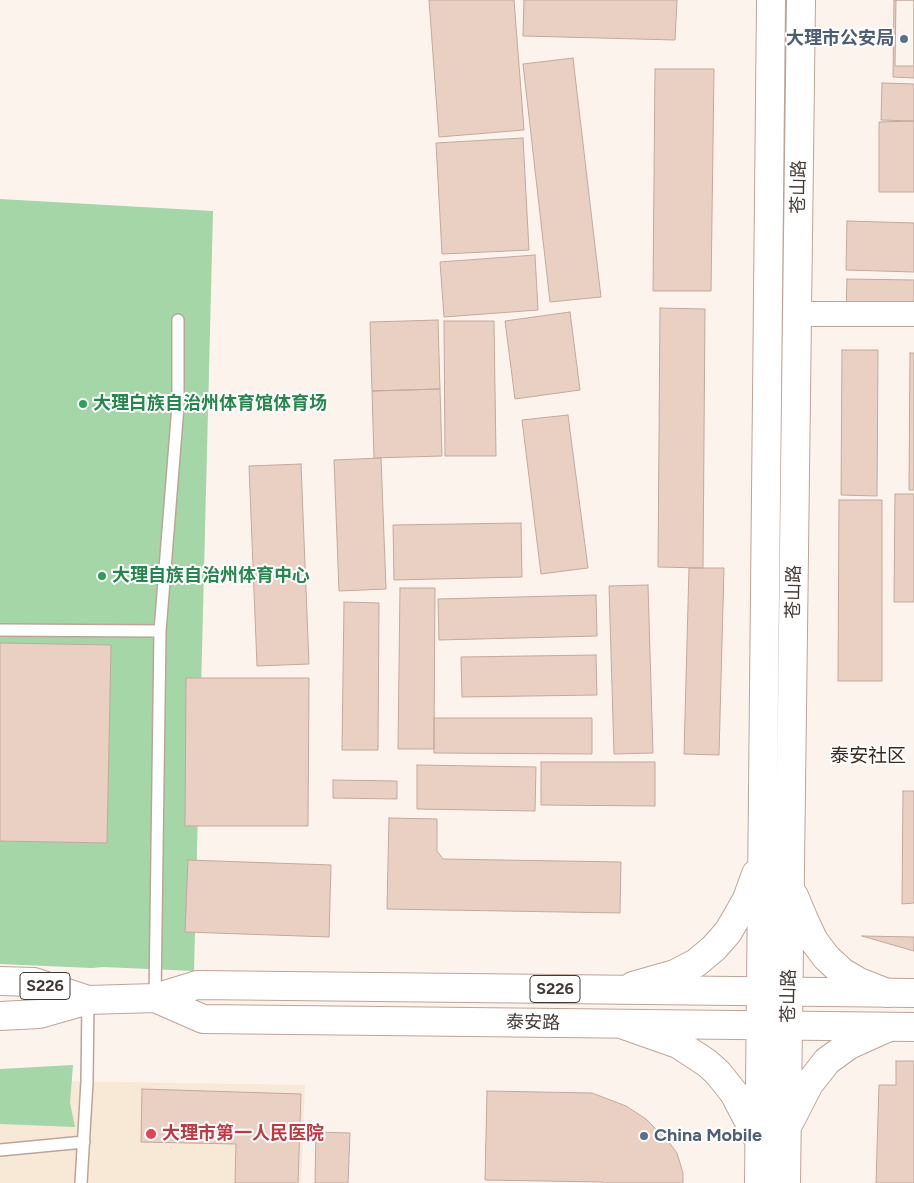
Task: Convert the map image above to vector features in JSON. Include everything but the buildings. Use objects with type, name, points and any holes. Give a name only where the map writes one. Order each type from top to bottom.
[{"type":"main road","name":"苍山路","points":[[759,1183],[771,0]]},
{"type":"main road","name":"苍山路","points":[[786,1183],[801,0]]},
{"type":"main road","points":[[619,990],[663,979],[675,974],[696,963],[714,948],[734,924],[747,899],[755,878],[762,848]]},
{"type":"main road","points":[[790,885],[816,945],[826,957],[839,970],[887,993]]},
{"type":"main road","name":"泰安路","points":[[0,981],[34,982],[88,1000]]},
{"type":"main road","name":"泰安路","points":[[0,1016],[39,1014],[88,1000],[155,998],[197,985],[914,993]]},
{"type":"main road","name":"泰安路","points":[[155,998],[203,1019],[902,1027]]},
{"type":"main road","points":[[620,1024],[678,1044],[707,1063],[734,1093],[759,1142]]},
{"type":"main road","points":[[787,1126],[809,1084],[827,1061],[849,1045],[902,1027]]},
{"type":"street","points":[[798,314],[914,314]]},
{"type":"lane","points":[[155,998],[160,630],[178,406],[178,320]]},
{"type":"lane","points":[[0,630],[160,630]]},
{"type":"lane","points":[[81,1183],[88,1000]]},
{"type":"lane","points":[[0,1150],[84,1142]]},
{"type":"path","points":[[86,407],[178,406]]},
{"type":"shaded area","name":"大理市第一人民医院","points":[[0,1080],[305,1085],[301,1183],[0,1183]]},
{"type":"green space","name":"大理自族自治州体育中心","points":[[0,199],[213,211],[194,971],[0,964]]},
{"type":"green space","points":[[73,1065],[70,1103],[75,1127],[0,1124],[0,1069]]},
{"type":"place","name":"大理市公安局","points":[[904,39]]},
{"type":"place","name":"大理白族自治州体育馆体育场","points":[[83,404]]},
{"type":"place","name":"大理自族自治州体育中心","points":[[102,576]]},
{"type":"place","name":"大理市第一人民医院","points":[[151,1134]]},
{"type":"place","name":"China Mobile","points":[[644,1136]]},
{"type":"district","name":"泰安社区","points":[[868,756]]}]
